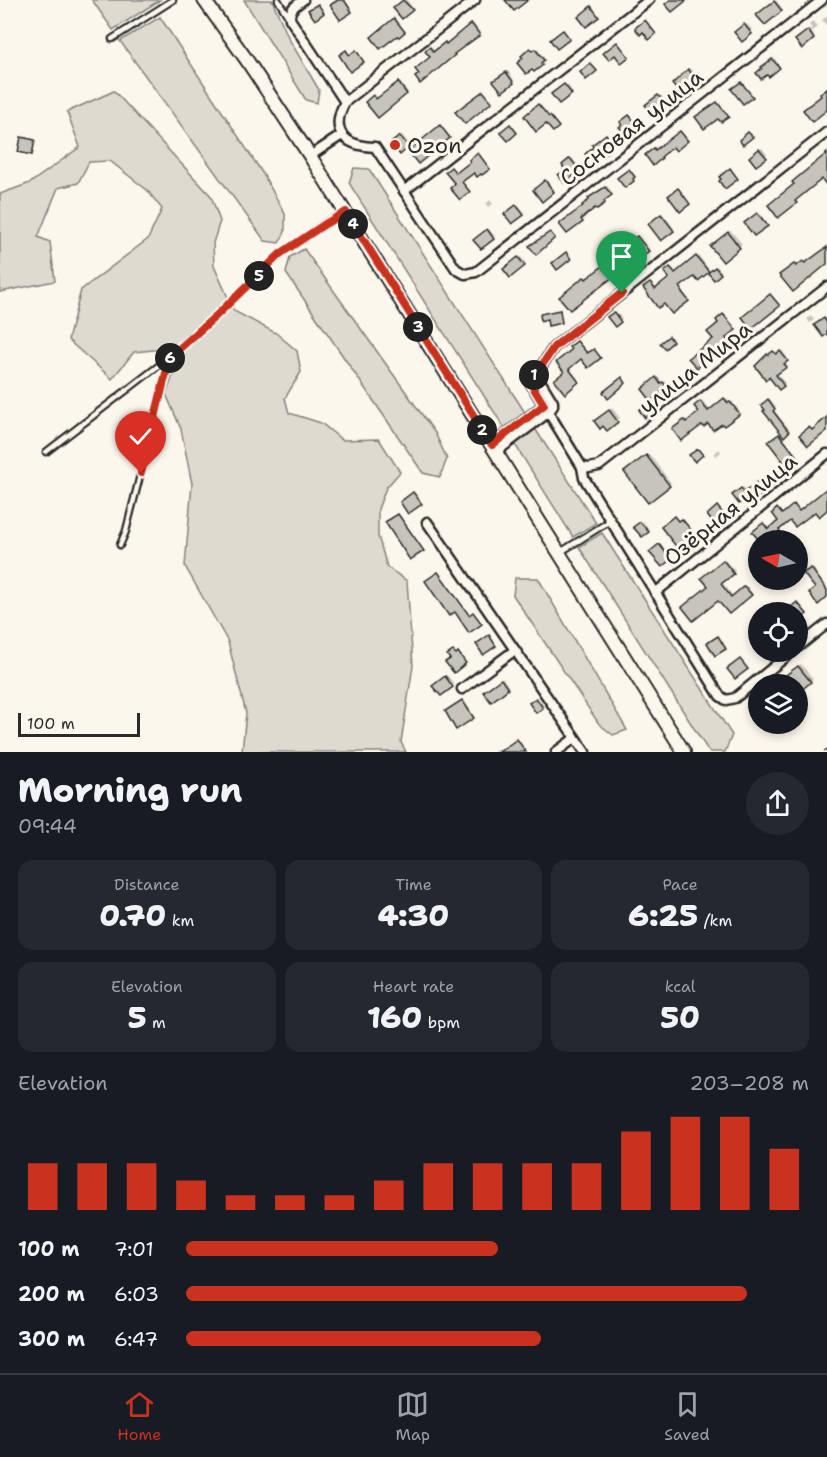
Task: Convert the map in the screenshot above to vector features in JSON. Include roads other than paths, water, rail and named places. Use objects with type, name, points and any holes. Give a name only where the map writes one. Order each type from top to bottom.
[{"type":"street","points":[[204,0],[246,58],[346,212],[684,752]]},
{"type":"street","points":[[303,0],[293,8],[290,19],[345,102]]},
{"type":"street","points":[[476,0],[345,102],[340,114],[339,124],[342,135],[350,143],[358,146],[375,147],[404,191],[649,0]]},
{"type":"street","name":"Сосновая улица","points":[[404,191],[456,269],[465,274],[476,272],[822,0]]},
{"type":"street","points":[[494,448],[553,406],[553,402],[532,376],[554,347],[827,132]]},
{"type":"street","points":[[310,156],[342,135]]},
{"type":"street","name":"улица Мира","points":[[582,467],[599,466],[827,287]]},
{"type":"street","points":[[546,409],[582,467],[584,478],[610,521],[720,696],[726,700],[735,698],[779,662]]},
{"type":"street","name":"Озёрная улица","points":[[655,593],[827,454]]},
{"type":"street","points":[[427,522],[585,752]]},
{"type":"street","points":[[808,639],[827,624]]},
{"type":"street","points":[[462,689],[515,650]]},
{"type":"street","points":[[556,752],[575,738]]},
{"type":"lane","points":[[111,39],[173,0]]},
{"type":"lane","points":[[278,0],[290,19]]},
{"type":"lane","points":[[46,452],[170,357],[280,254],[346,212]]},
{"type":"lane","points":[[120,545],[126,531],[170,357]]},
{"type":"lane","points":[[559,553],[610,521]]},
{"type":"place","name":"Ozon","points":[[395,145]]}]
